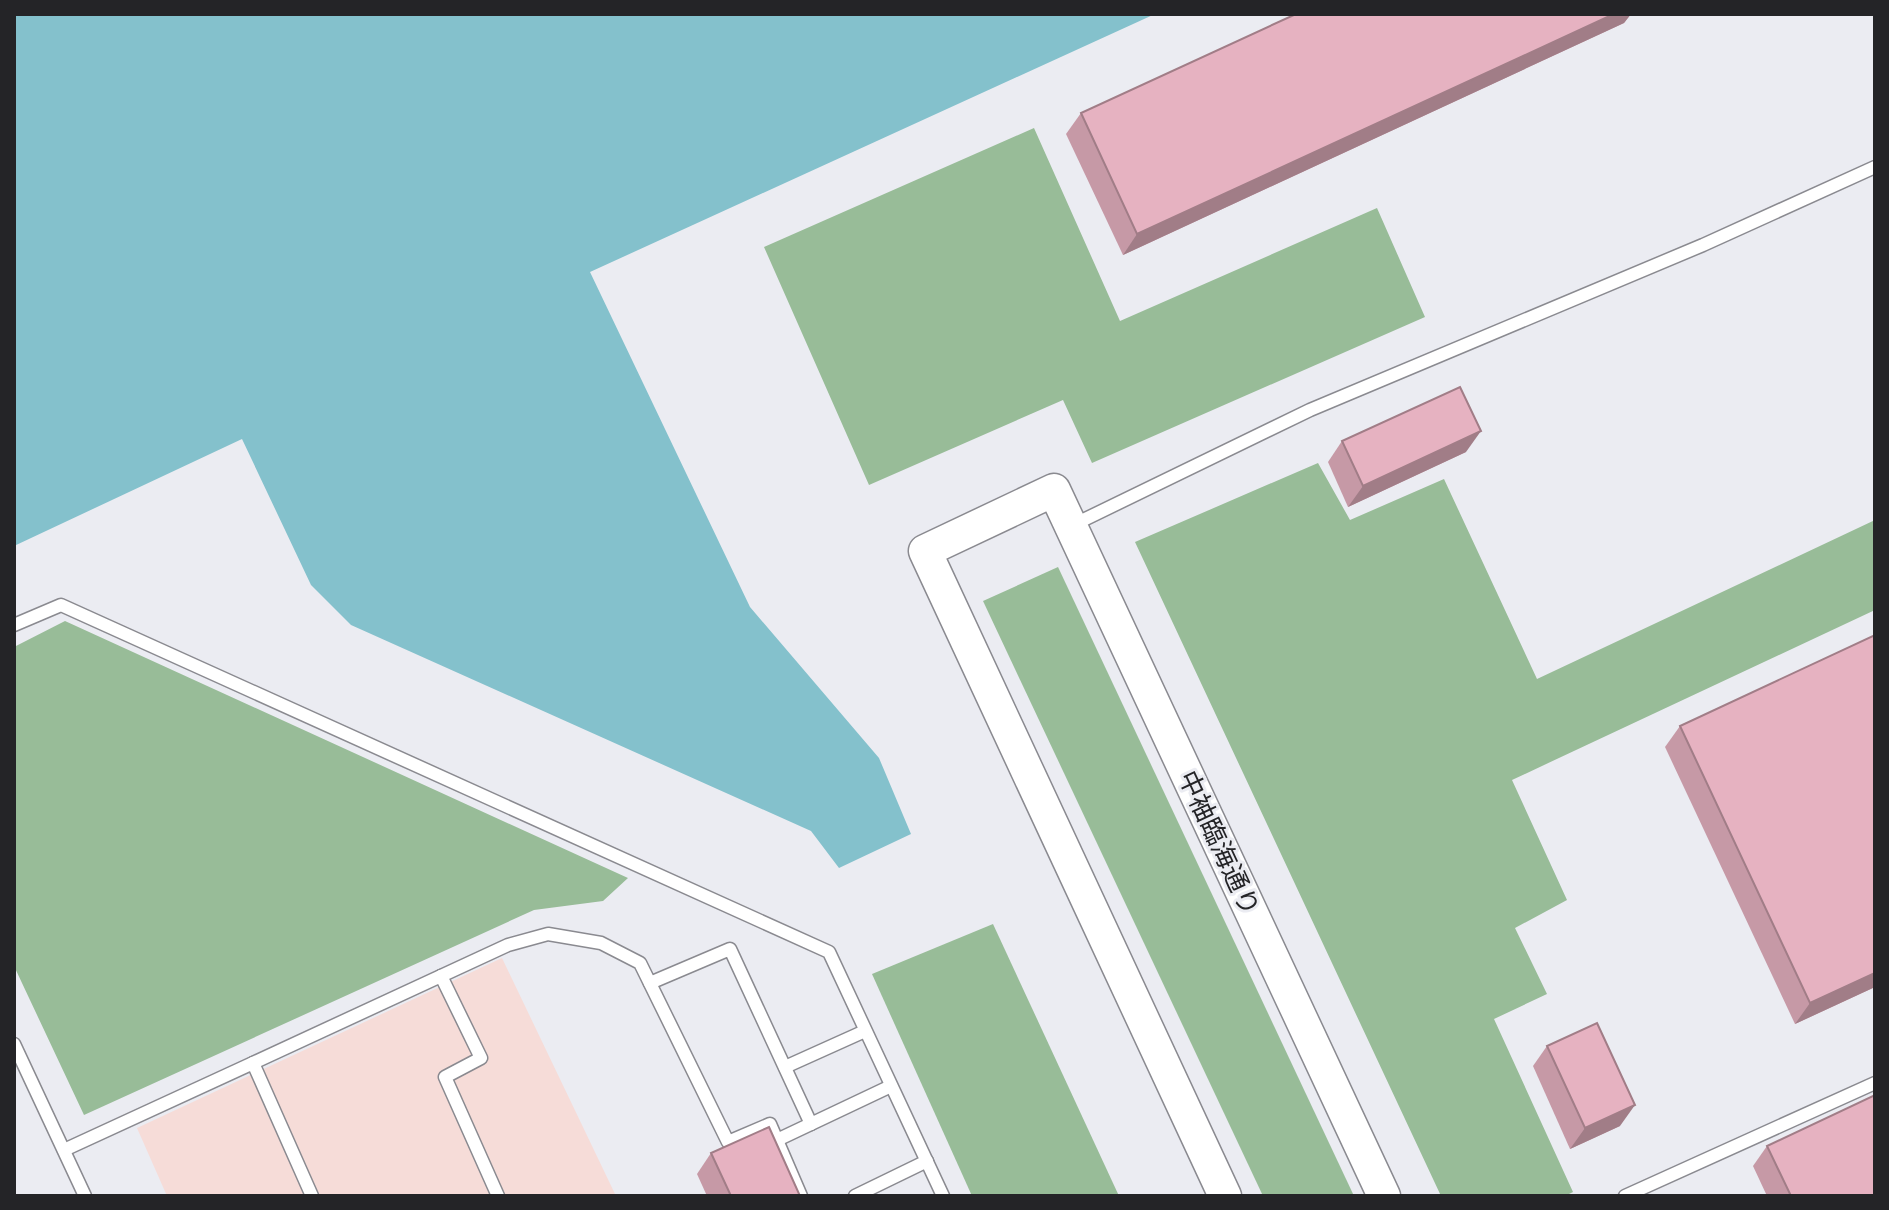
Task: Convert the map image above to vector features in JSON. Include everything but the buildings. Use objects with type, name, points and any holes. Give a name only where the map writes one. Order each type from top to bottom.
[{"type":"street","name":"中袖臨海通り","points":[[1225,1196],[925,551],[1054,490],[1384,1196]]},
{"type":"lane","points":[[1070,526],[1310,410],[1703,245],[1875,167]]},
{"type":"lane","points":[[14,625],[61,605],[829,952],[943,1196]]},
{"type":"lane","points":[[64,1150],[508,945],[548,934],[601,943],[640,963],[728,1142],[770,1124],[801,1196]]},
{"type":"lane","points":[[650,983],[730,949],[811,1124]]},
{"type":"lane","points":[[441,976],[481,1058],[445,1077],[498,1196]]},
{"type":"lane","points":[[785,1067],[865,1031]]},
{"type":"lane","points":[[14,1044],[85,1196]]},
{"type":"lane","points":[[253,1063],[312,1196]]},
{"type":"lane","points":[[1625,1196],[1875,1083]]},
{"type":"lane","points":[[777,1140],[891,1086]]},
{"type":"lane","points":[[855,1196],[927,1161]]},
{"type":"shaded area","points":[[502,958],[616,1196],[167,1196],[137,1128]]},
{"type":"green space","points":[[1034,128],[1120,321],[1377,208],[1425,317],[1092,463],[1063,400],[869,485],[764,247]]},
{"type":"green space","points":[[1318,463],[1350,520],[1444,479],[1537,679],[1875,520],[1875,610],[1512,780],[1567,900],[1515,928],[1547,994],[1494,1019],[1573,1192],[1565,1196],[1441,1196],[1135,542]]},
{"type":"green space","points":[[1058,567],[1354,1196],[1263,1196],[983,601]]},
{"type":"green space","points":[[65,621],[628,878],[603,901],[534,910],[84,1115],[14,966],[14,647]]},
{"type":"green space","points":[[993,924],[1119,1196],[972,1196],[872,974]]},
{"type":"water","points":[[14,14],[1155,14],[590,272],[750,607],[879,758],[911,834],[839,868],[811,831],[351,625],[311,585],[242,439],[14,546]]}]
